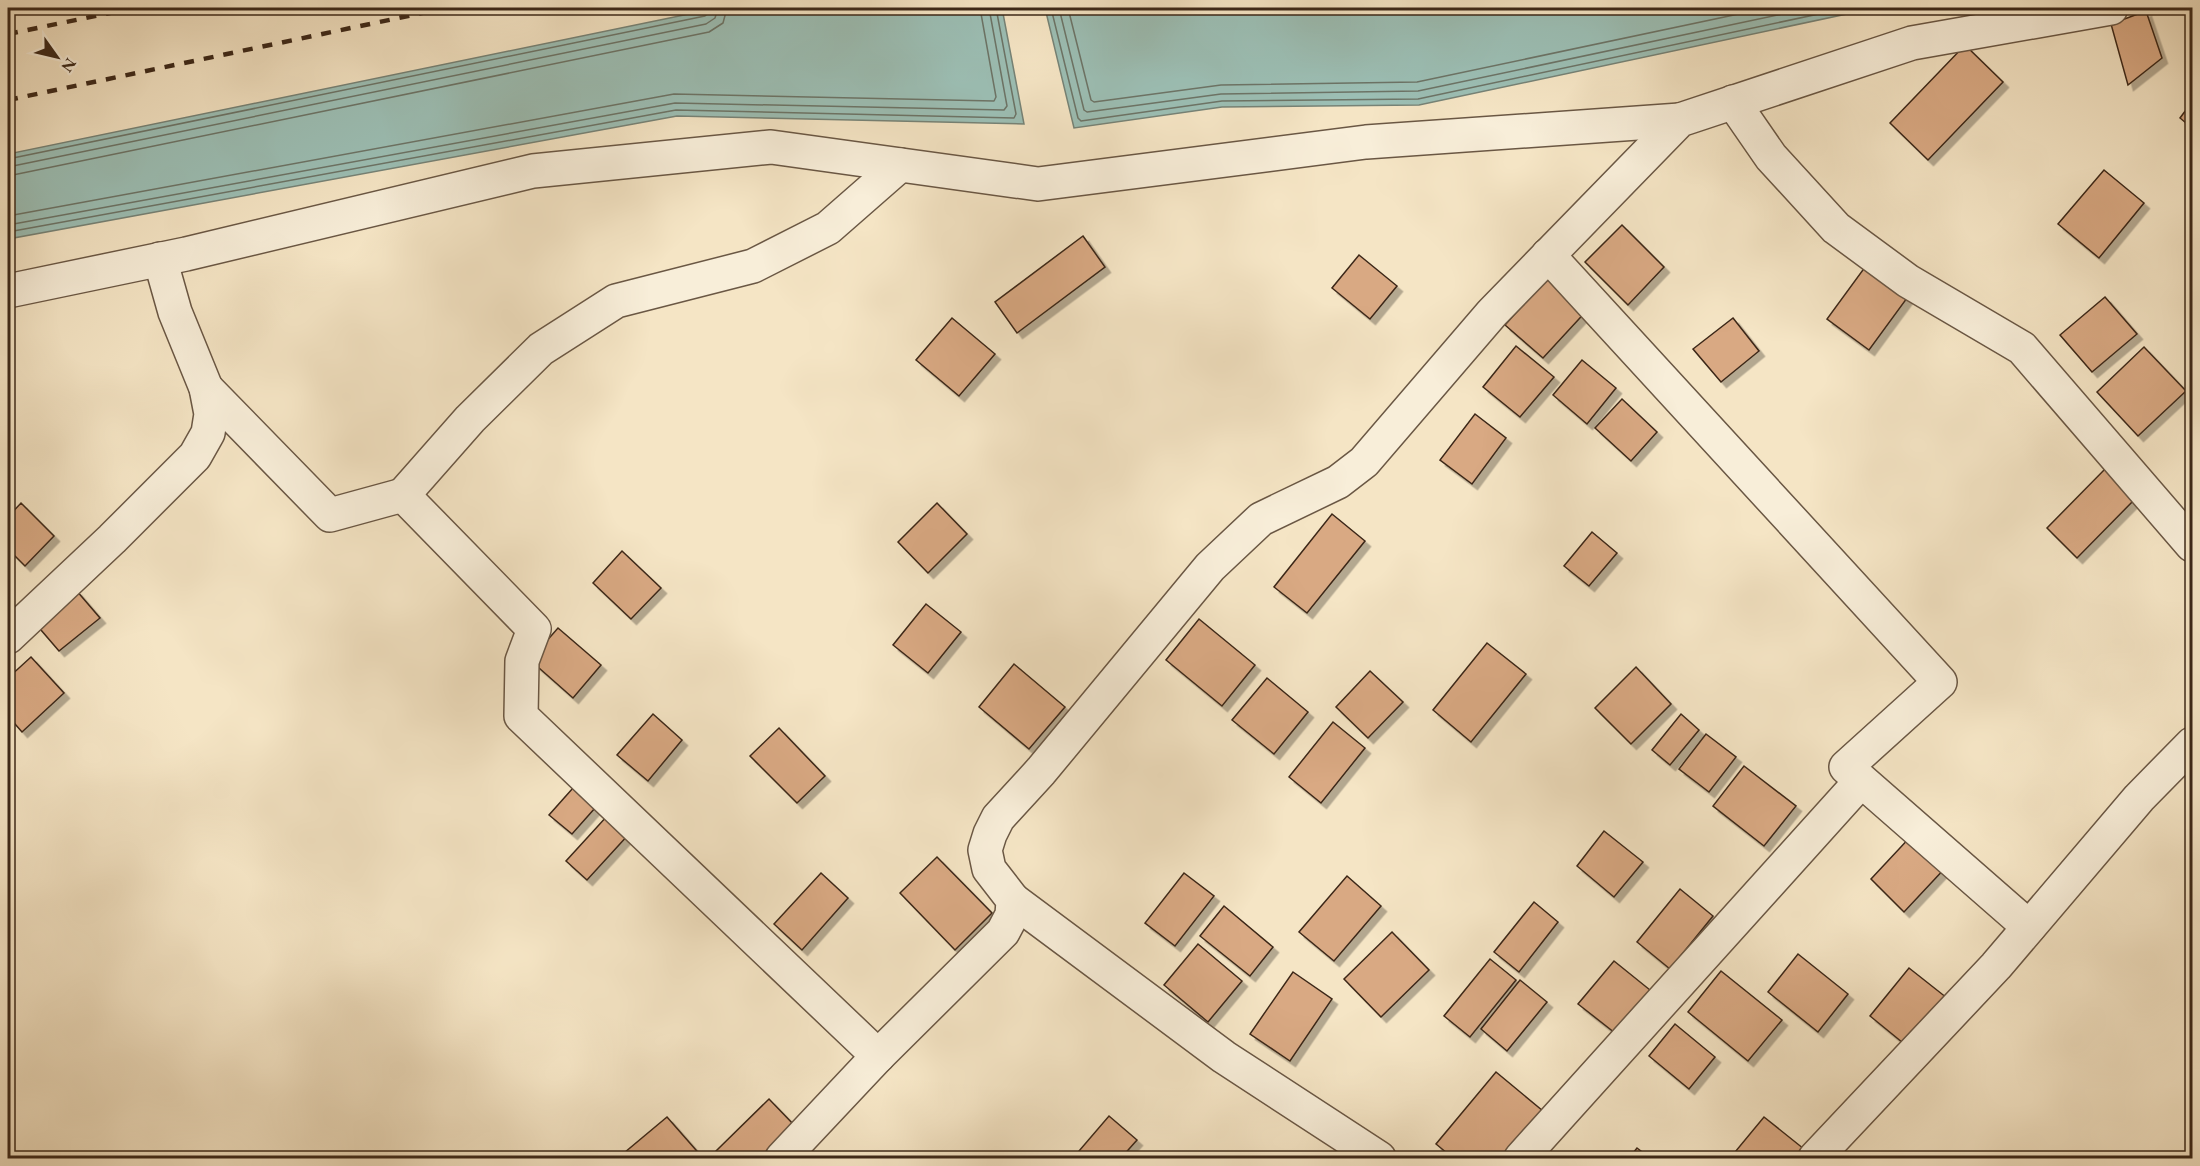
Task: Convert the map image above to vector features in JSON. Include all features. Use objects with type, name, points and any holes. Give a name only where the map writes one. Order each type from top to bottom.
[{"type":"street","points":[[8,291],[160,259],[533,171],[771,147],[1038,184],[1366,142],[1680,120],[1912,43],[2111,8]]},
{"type":"street","points":[[1733,102],[1772,157],[1836,228],[1908,281],[2022,348],[2193,545]]},
{"type":"street","points":[[1379,1158],[1224,1057],[1013,900],[989,869],[985,850],[998,818],[1041,771],[1210,567],[1261,519],[1338,482],[1364,462],[1492,313],[1680,120]]},
{"type":"street","points":[[206,388],[330,515],[403,495],[470,419],[541,349],[616,300],[753,266],[828,228],[900,165]]},
{"type":"street","points":[[1548,255],[1940,682],[1846,767],[2029,927]]},
{"type":"street","points":[[8,637],[112,539],[195,456],[208,434],[211,414],[206,388],[175,312],[160,259]]},
{"type":"street","points":[[403,495],[534,629],[522,661],[521,716],[879,1056]]},
{"type":"street","points":[[1815,1158],[1996,966],[2139,798],[2193,744]]},
{"type":"street","points":[[1521,1158],[1861,781]]},
{"type":"street","points":[[782,1158],[879,1056],[1003,932],[1012,915],[1013,900]]},
{"type":"water","points":[[718,8],[1002,8],[1024,124],[677,116],[8,239],[8,154]]},
{"type":"water","points":[[1045,8],[1875,8],[1419,105],[1222,107],[1074,128]]},
{"type":"building","points":[[2146,11],[2162,58],[2128,85],[2111,24]]},
{"type":"building","points":[[1965,45],[2003,82],[1928,160],[1890,123]]},
{"type":"building","points":[[2192,102],[2192,128],[2180,118]]},
{"type":"building","points":[[2104,170],[2144,203],[2099,258],[2058,224]]},
{"type":"building","points":[[1622,225],[1664,267],[1628,305],[1585,262]]},
{"type":"building","points":[[1083,236],[1105,267],[1017,333],[995,302]]},
{"type":"building","points":[[1359,255],[1397,286],[1370,319],[1332,288]]},
{"type":"building","points":[[1868,263],[1910,294],[1869,350],[1827,319]]},
{"type":"building","points":[[1551,273],[1590,307],[1543,358],[1505,325]]},
{"type":"building","points":[[2105,297],[2137,334],[2092,372],[2060,335]]},
{"type":"building","points":[[952,318],[995,354],[959,396],[916,360]]},
{"type":"building","points":[[1733,318],[1759,351],[1721,382],[1693,349]]},
{"type":"building","points":[[1516,346],[1554,377],[1520,417],[1483,387]]},
{"type":"building","points":[[2144,347],[2186,391],[2138,436],[2097,392]]},
{"type":"building","points":[[1582,360],[1616,388],[1587,424],[1553,395]]},
{"type":"building","points":[[1622,399],[1657,432],[1631,461],[1595,428]]},
{"type":"building","points":[[1475,414],[1506,438],[1472,484],[1440,460]]},
{"type":"building","points":[[2105,469],[2135,499],[2077,558],[2047,528]]},
{"type":"building","points":[[21,503],[54,536],[25,566],[8,549],[8,517]]},
{"type":"building","points":[[937,503],[967,534],[928,573],[898,542]]},
{"type":"building","points":[[1332,514],[1365,541],[1307,613],[1274,587]]},
{"type":"building","points":[[1592,532],[1617,553],[1589,586],[1564,566]]},
{"type":"building","points":[[622,551],[661,588],[631,619],[593,583]]},
{"type":"building","points":[[76,590],[100,618],[59,651],[35,623]]},
{"type":"building","points":[[926,604],[961,632],[928,673],[893,645]]},
{"type":"building","points":[[1199,619],[1255,665],[1222,706],[1166,660]]},
{"type":"building","points":[[558,628],[601,665],[573,698],[530,660]]},
{"type":"building","points":[[1487,643],[1526,674],[1471,742],[1433,710]]},
{"type":"building","points":[[31,657],[64,693],[22,732],[8,716],[8,678]]},
{"type":"building","points":[[1014,664],[1065,707],[1029,749],[979,707]]},
{"type":"building","points":[[1636,667],[1671,704],[1631,744],[1595,708]]},
{"type":"building","points":[[1370,671],[1403,702],[1368,738],[1336,707]]},
{"type":"building","points":[[1267,678],[1308,712],[1274,754],[1232,720]]},
{"type":"building","points":[[653,714],[682,740],[648,781],[617,755]]},
{"type":"building","points":[[1681,714],[1699,730],[1670,765],[1652,750]]},
{"type":"building","points":[[1333,722],[1365,748],[1321,803],[1289,777]]},
{"type":"building","points":[[779,728],[825,776],[797,803],[750,756]]},
{"type":"building","points":[[1706,734],[1736,757],[1709,792],[1679,769]]},
{"type":"building","points":[[1744,766],[1796,806],[1764,846],[1713,806]]},
{"type":"building","points":[[581,779],[603,799],[572,834],[549,815]]},
{"type":"building","points":[[608,815],[629,834],[587,880],[566,861]]},
{"type":"building","points":[[1604,831],[1643,862],[1614,897],[1577,866]]},
{"type":"building","points":[[1913,834],[1947,866],[1904,912],[1871,879]]},
{"type":"building","points":[[937,857],[992,913],[955,950],[900,893]]},
{"type":"building","points":[[821,873],[848,898],[802,950],[774,924]]},
{"type":"building","points":[[1184,873],[1214,896],[1175,946],[1145,923]]},
{"type":"building","points":[[1347,876],[1381,906],[1334,961],[1299,932]]},
{"type":"building","points":[[1680,889],[1713,916],[1670,969],[1637,942]]},
{"type":"building","points":[[1534,902],[1558,922],[1519,972],[1494,952]]},
{"type":"building","points":[[1224,906],[1273,947],[1250,976],[1200,936]]},
{"type":"building","points":[[1392,932],[1429,970],[1381,1017],[1344,979]]},
{"type":"building","points":[[1198,944],[1242,981],[1208,1022],[1164,985]]},
{"type":"building","points":[[1798,954],[1848,994],[1818,1032],[1768,992]]},
{"type":"building","points":[[1490,959],[1516,980],[1470,1037],[1444,1016]]},
{"type":"building","points":[[1614,961],[1650,990],[1615,1033],[1578,1004]]},
{"type":"building","points":[[1909,968],[1947,998],[1908,1047],[1870,1016]]},
{"type":"building","points":[[1721,971],[1782,1020],[1748,1061],[1688,1012]]},
{"type":"building","points":[[1293,972],[1332,999],[1290,1061],[1250,1034]]},
{"type":"building","points":[[1520,980],[1547,1002],[1507,1051],[1481,1029]]},
{"type":"building","points":[[1675,1024],[1715,1057],[1689,1089],[1649,1056]]},
{"type":"building","points":[[1496,1072],[1543,1111],[1503,1158],[1453,1158],[1436,1144]]},
{"type":"building","points":[[769,1099],[795,1126],[761,1158],[723,1158],[716,1151]]},
{"type":"building","points":[[1109,1116],[1137,1140],[1121,1158],[1073,1158]]},
{"type":"building","points":[[667,1117],[703,1158],[618,1158]]},
{"type":"building","points":[[1764,1117],[1804,1149],[1797,1158],[1744,1158],[1735,1152]]},
{"type":"building","points":[[1637,1148],[1650,1158],[1629,1158]]},
{"type":"railway","points":[[8,34],[134,8]]},
{"type":"railway","points":[[8,100],[446,8]]}]
